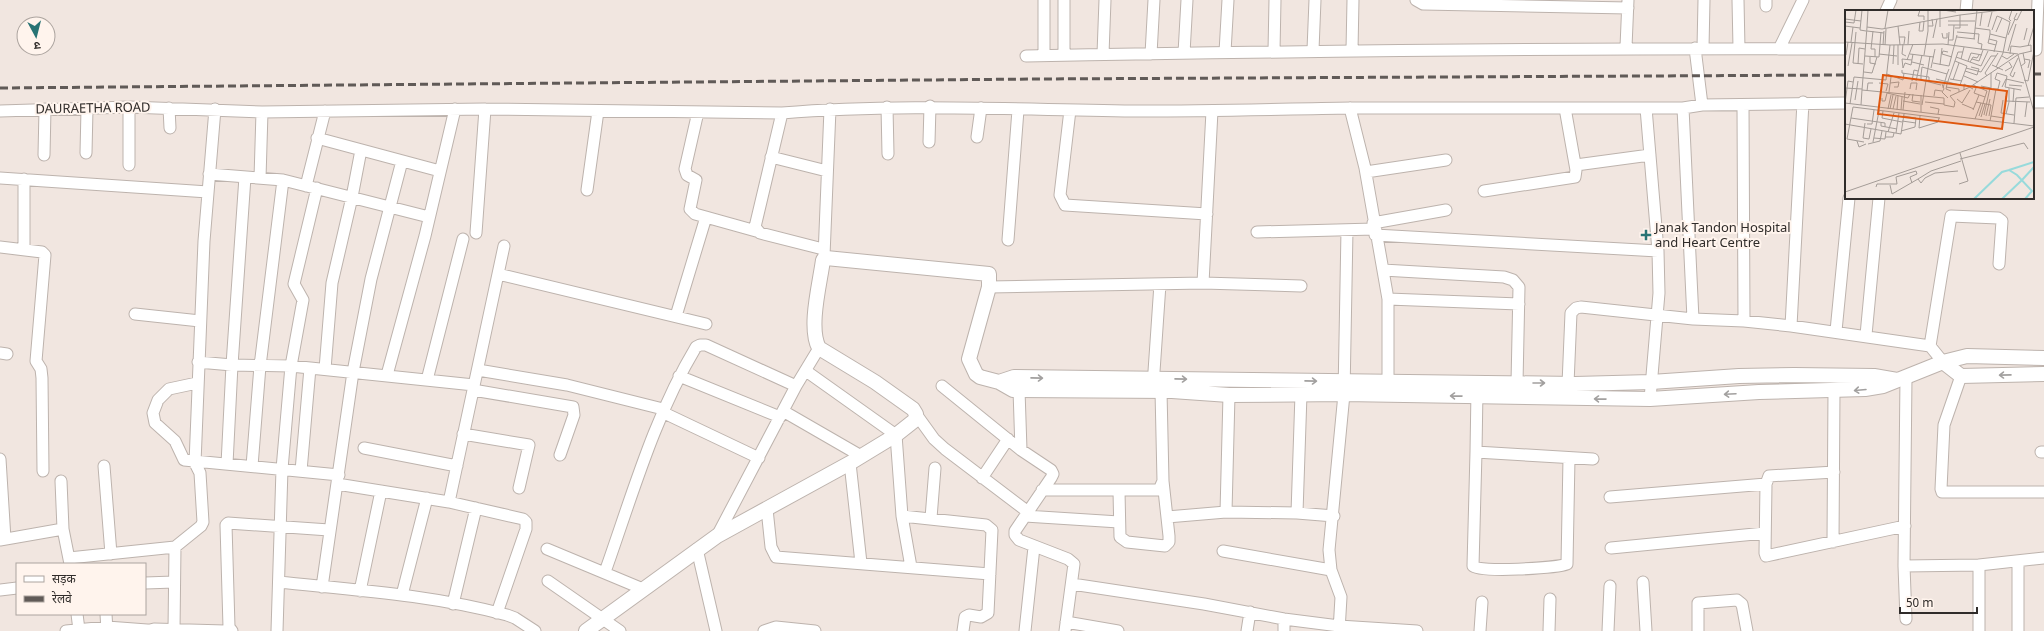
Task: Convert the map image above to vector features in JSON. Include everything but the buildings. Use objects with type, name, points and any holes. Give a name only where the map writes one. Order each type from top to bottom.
[{"type":"street","points":[[1044,0],[1044,56]]},
{"type":"street","points":[[1064,0],[1064,55]]},
{"type":"street","points":[[1103,54],[1105,0]]},
{"type":"street","points":[[1151,54],[1154,0]]},
{"type":"street","points":[[1184,53],[1187,0]]},
{"type":"street","points":[[1225,52],[1228,0]]},
{"type":"street","points":[[1274,51],[1275,0]]},
{"type":"street","points":[[1313,50],[1315,0]]},
{"type":"street","points":[[1352,50],[1353,0]]},
{"type":"street","points":[[1416,0],[1423,4],[1628,4],[1626,48]]},
{"type":"street","points":[[1702,105],[1699,48],[1704,0]]},
{"type":"street","points":[[1738,0],[1739,48]]},
{"type":"street","points":[[1779,49],[1802,0]]},
{"type":"street","points":[[1886,10],[1891,0]]},
{"type":"street","points":[[1966,10],[1967,0]]},
{"type":"street","points":[[2038,0],[2038,50]]},
{"type":"street","points":[[1026,56],[1313,50],[1626,48],[1845,49]]},
{"type":"street","points":[[1791,326],[1803,102]]},
{"type":"street","name":"DAURAETHA ROAD","points":[[0,111],[129,107],[215,109],[262,112],[485,109],[782,113],[830,109],[930,106],[1018,110],[1212,111],[1350,108],[1683,108],[1702,105],[1743,105],[1803,102],[1845,103]]},
{"type":"street","points":[[1743,105],[1744,321]]},
{"type":"street","points":[[929,142],[930,106]]},
{"type":"street","points":[[129,107],[129,165]]},
{"type":"street","points":[[887,107],[888,154]]},
{"type":"street","points":[[86,153],[87,108]]},
{"type":"street","points":[[169,108],[170,128]]},
{"type":"street","points":[[977,137],[981,108]]},
{"type":"street","points":[[1350,108],[1366,172],[1374,229],[1388,299],[1388,388]]},
{"type":"street","points":[[1484,191],[1576,177],[1576,165],[1565,108]]},
{"type":"street","points":[[1646,108],[1658,251],[1657,315],[1650,399]]},
{"type":"street","points":[[1683,108],[1693,319]]},
{"type":"street","points":[[44,155],[45,109]]},
{"type":"street","points":[[174,630],[175,547],[178,543],[202,526],[203,522],[200,472],[195,463],[197,383],[208,192],[215,109]]},
{"type":"street","points":[[387,375],[429,217],[455,109]]},
{"type":"street","points":[[476,233],[485,109]]},
{"type":"street","points":[[830,109],[824,254],[815,324],[817,344],[820,348],[876,382],[912,410],[934,439],[1026,514],[1119,522]]},
{"type":"street","points":[[1008,240],[1018,110]]},
{"type":"street","points":[[1070,110],[1060,195],[1065,205],[1207,214]]},
{"type":"street","points":[[306,186],[325,111]]},
{"type":"street","points":[[587,190],[598,111]]},
{"type":"street","points":[[1203,283],[1212,111]]},
{"type":"street","points":[[260,178],[262,112]]},
{"type":"street","points":[[698,112],[685,169],[687,175],[696,180],[690,209],[695,214],[756,231],[824,254],[986,273],[990,276],[989,287],[970,359],[976,374],[980,377],[999,382],[1008,388],[1019,390],[1155,387],[1388,388],[1477,390],[1650,399],[1759,392],[1834,391],[1874,388],[1902,379],[1943,362],[1967,356],[2044,358]]},
{"type":"street","points":[[756,231],[755,222],[782,113]]},
{"type":"street","points":[[317,138],[440,171]]},
{"type":"street","points":[[326,369],[332,283],[352,197],[361,150]]},
{"type":"street","points":[[1576,165],[1650,155]]},
{"type":"street","points":[[771,157],[827,171]]},
{"type":"street","points":[[1366,172],[1446,160]]},
{"type":"street","points":[[322,586],[353,372],[371,279],[402,161]]},
{"type":"street","points":[[210,174],[283,180],[429,217]]},
{"type":"street","points":[[227,464],[232,365],[245,177]]},
{"type":"street","points":[[0,178],[208,192]]},
{"type":"street","points":[[24,179],[24,250]]},
{"type":"street","points":[[252,466],[260,366],[283,180]]},
{"type":"street","points":[[277,631],[282,469],[291,366],[304,300],[294,284],[317,188]]},
{"type":"street","points":[[1836,331],[1849,199]]},
{"type":"street","points":[[1866,336],[1879,199]]},
{"type":"street","points":[[1374,229],[1446,210]]},
{"type":"street","points":[[1930,346],[1952,216],[1998,218],[2002,221],[1999,264]]},
{"type":"street","points":[[676,316],[706,217]]},
{"type":"street","points":[[1257,232],[1374,229],[1658,251]]},
{"type":"street","points":[[1339,629],[1341,597],[1331,570],[1329,550],[1334,516],[1344,388],[1347,230]]},
{"type":"street","points":[[427,380],[463,239]]},
{"type":"street","points":[[449,502],[504,246]]},
{"type":"street","points":[[0,247],[42,252],[45,255],[36,361],[42,378],[43,471]]},
{"type":"street","points":[[1383,270],[1504,277],[1513,280],[1519,287],[1517,383]]},
{"type":"street","points":[[498,274],[706,324]]},
{"type":"street","points":[[989,287],[1203,283],[1300,286]]},
{"type":"street","points":[[1118,491],[1119,533],[1123,540],[1165,546],[1169,542],[1155,387],[1160,284]]},
{"type":"street","points":[[1388,299],[1519,304]]},
{"type":"street","points":[[1568,384],[1572,310],[1581,307],[1693,319],[1744,321],[1836,331],[1930,346],[1943,362],[1961,376],[2044,374]]},
{"type":"street","points":[[135,314],[200,321]]},
{"type":"street","points":[[605,572],[662,410],[679,376],[696,348],[703,344],[796,386]]},
{"type":"street","points":[[717,536],[796,386],[820,348]]},
{"type":"street","points":[[198,362],[232,365],[291,366],[387,375],[473,387],[573,407],[574,415],[560,455]]},
{"type":"street","points":[[301,471],[310,368]]},
{"type":"street","points":[[478,370],[567,385],[662,410],[759,458]]},
{"type":"street","points":[[806,371],[896,435]]},
{"type":"street","points":[[679,376],[782,414],[855,460]]},
{"type":"street","points":[[1477,390],[1517,383],[1568,384],[1651,382],[1739,376],[1874,376],[1902,379]]},
{"type":"street","points":[[1961,376],[1944,425],[1942,492],[2044,492]]},
{"type":"street","points":[[999,382],[1014,377],[1155,387],[1228,395],[1301,394],[1344,388]]},
{"type":"street","points":[[1902,379],[1906,619]]},
{"type":"street","points":[[197,383],[169,389],[158,400],[153,414],[156,423],[175,441],[184,460],[195,463],[227,464],[301,471],[338,479],[381,491],[449,502],[523,519],[527,526],[497,612]]},
{"type":"street","points":[[942,386],[1022,450],[1051,470],[1053,474],[1051,478],[1015,531],[1015,535],[1018,540],[1072,562],[1075,567],[1065,626],[1118,631]]},
{"type":"street","points":[[1019,390],[1022,450]]},
{"type":"street","points":[[1477,390],[1473,566],[1477,569],[1503,570],[1567,564],[1569,458]]},
{"type":"street","points":[[1832,542],[1834,391]]},
{"type":"street","points":[[1297,513],[1301,394]]},
{"type":"street","points":[[1226,512],[1228,395]]},
{"type":"street","points":[[586,631],[697,549],[717,536],[855,460],[896,435],[911,425],[915,420],[916,414]]},
{"type":"street","points":[[463,434],[529,445],[519,488]]},
{"type":"street","points":[[896,435],[902,516],[910,567]]},
{"type":"street","points":[[982,478],[1008,439]]},
{"type":"street","points":[[364,448],[457,466]]},
{"type":"street","points":[[1476,452],[1593,459]]},
{"type":"street","points":[[0,459],[2,539],[63,528]]},
{"type":"street","points":[[855,460],[861,563]]},
{"type":"street","points":[[104,466],[106,558]]},
{"type":"street","points":[[931,518],[935,468]]},
{"type":"street","points":[[1834,472],[1772,475],[1768,478],[1766,484],[1765,553],[1768,556],[1905,526]]},
{"type":"street","points":[[61,481],[63,528],[69,561],[106,558],[175,547]]},
{"type":"street","points":[[1042,490],[1158,490],[1163,481]]},
{"type":"street","points":[[1610,497],[1766,484]]},
{"type":"street","points":[[360,591],[381,491]]},
{"type":"street","points":[[402,595],[427,498]]},
{"type":"street","points":[[453,604],[476,508]]},
{"type":"street","points":[[767,509],[771,547],[776,557],[990,574]]},
{"type":"street","points":[[1167,517],[1226,512],[1297,513],[1334,516]]},
{"type":"street","points":[[902,516],[931,518],[990,527],[992,534],[988,613],[987,616],[981,617],[969,615],[965,617],[963,631]]},
{"type":"street","points":[[232,631],[229,627],[226,525],[228,523],[280,525],[329,530]]},
{"type":"street","points":[[1611,548],[1765,533]]},
{"type":"street","points":[[1025,631],[1034,547]]},
{"type":"street","points":[[697,549],[716,631]]},
{"type":"street","points":[[547,550],[605,572],[643,589]]},
{"type":"street","points":[[1223,551],[1331,570]]},
{"type":"street","points":[[1904,566],[1979,565],[2044,558]]},
{"type":"street","points":[[2018,561],[2018,631]]},
{"type":"street","points":[[1979,565],[1979,631]]},
{"type":"street","points":[[548,581],[620,631]]},
{"type":"street","points":[[146,583],[174,582]]},
{"type":"street","points":[[279,582],[402,595],[497,612],[515,618],[535,631]]},
{"type":"street","points":[[1643,582],[1646,631]]},
{"type":"street","points":[[1072,584],[1250,612],[1339,629],[1417,631]]},
{"type":"street","points":[[1608,631],[1610,586]]},
{"type":"street","points":[[0,590],[16,588]]},
{"type":"street","points":[[1549,631],[1550,599]]},
{"type":"street","points":[[1698,631],[1698,603],[1737,600],[1742,604],[1747,631]]},
{"type":"street","points":[[1480,631],[1482,602]]},
{"type":"street","points":[[1247,631],[1250,612]]},
{"type":"street","points":[[77,615],[79,630]]},
{"type":"street","points":[[106,615],[107,629]]},
{"type":"street","points":[[1284,619],[1284,631]]},
{"type":"street","points":[[764,631],[776,627],[815,631]]},
{"type":"street","points":[[66,631],[107,629],[225,631]]},
{"type":"railway","points":[[2034,74],[2044,74]]},
{"type":"railway","points":[[0,88],[1037,79],[1845,75]]},
{"type":"place","name":"Janak Tandon Hospital and Heart Centre","points":[[1646,235]]}]
